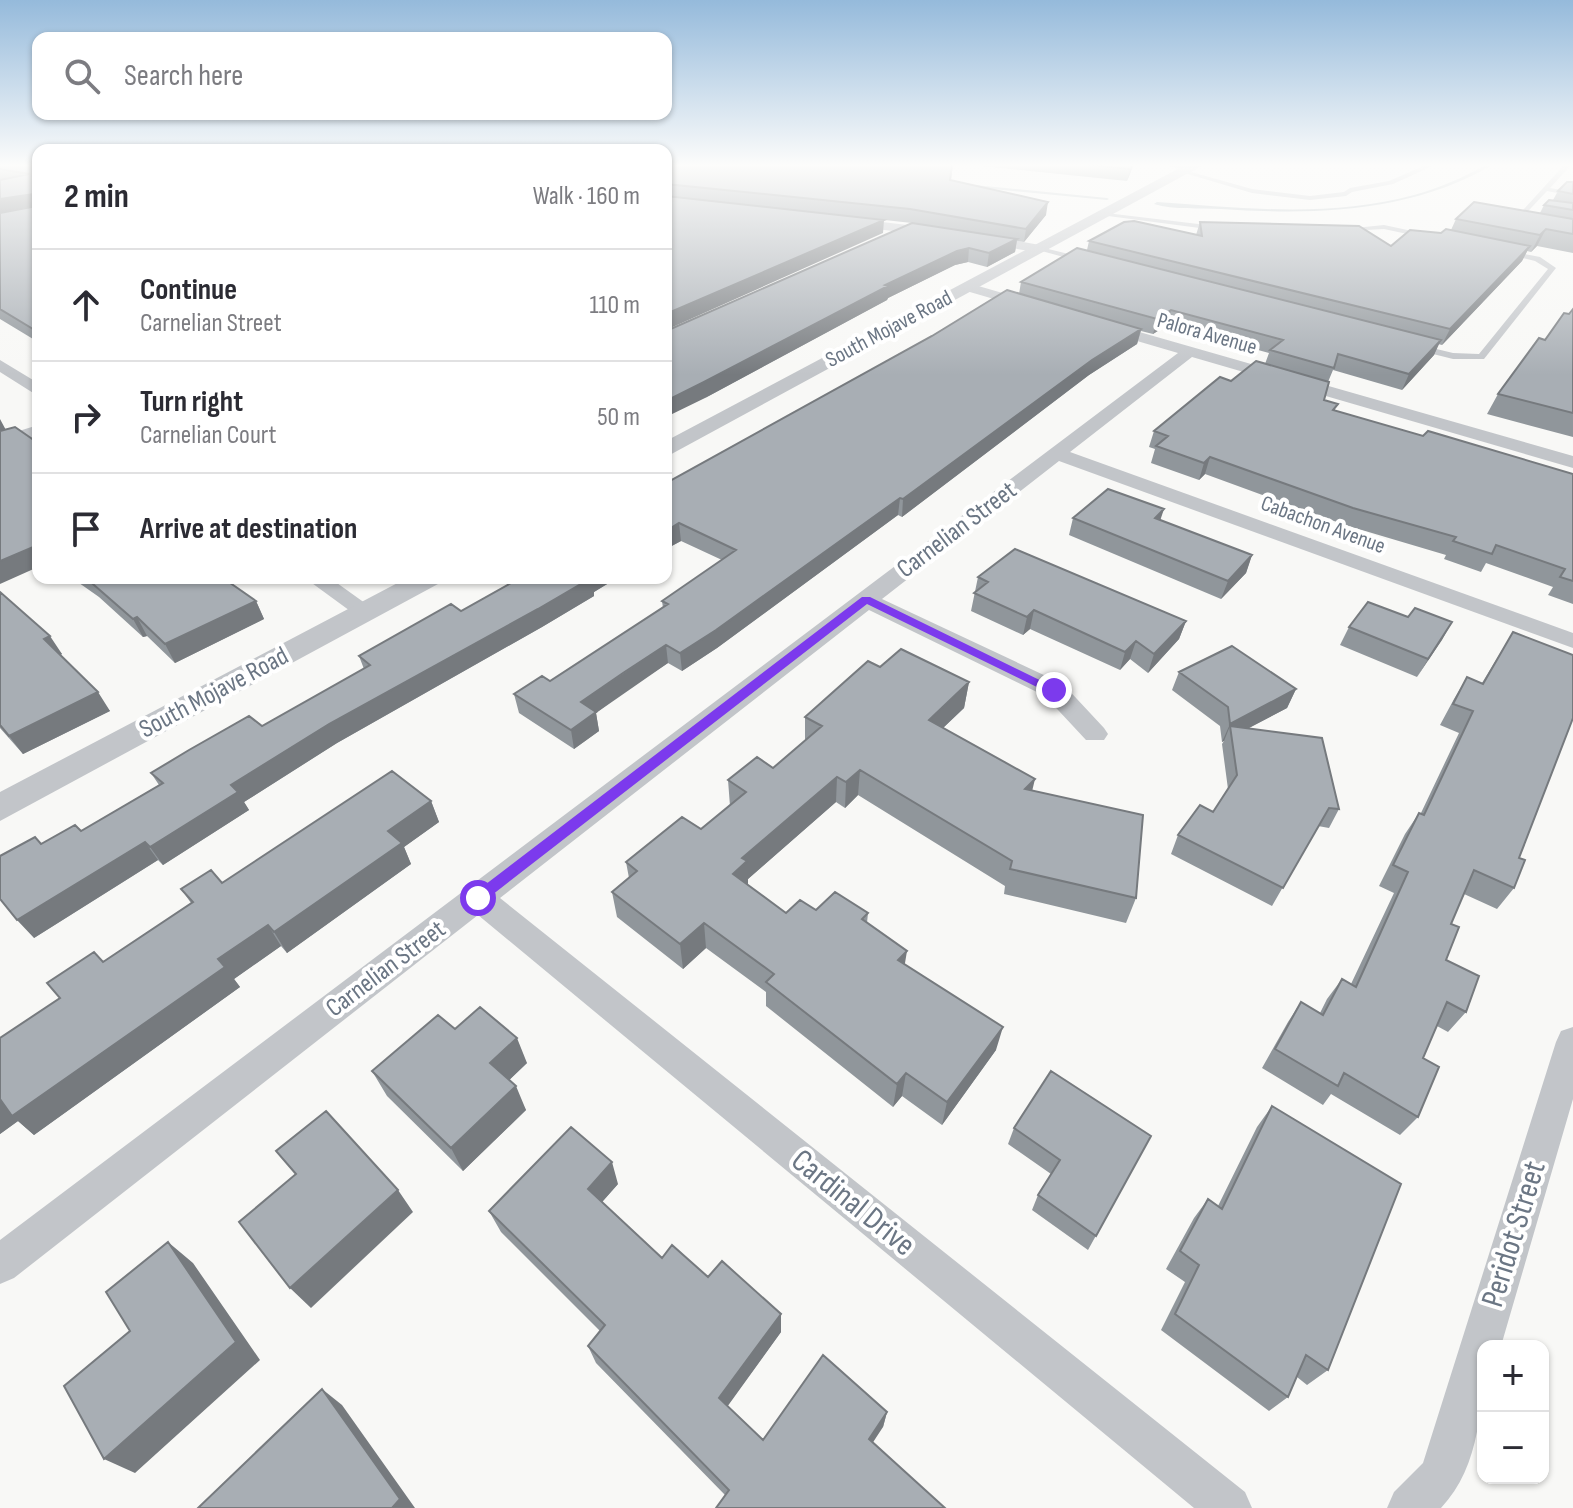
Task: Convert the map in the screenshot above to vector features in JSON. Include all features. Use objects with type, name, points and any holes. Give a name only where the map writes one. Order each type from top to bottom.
[{"type":"street","points":[[880,242],[896,234]]},
{"type":"street","points":[[947,234],[951,235]]},
{"type":"street","name":"South Mojave Road","points":[[672,447],[1068,234]]},
{"type":"street","points":[[965,237],[1040,249]]},
{"type":"street","points":[[968,287],[1042,308]]},
{"type":"street","name":"Palora Avenue","points":[[1086,321],[1573,462]]},
{"type":"street","name":"Carnelian Street","points":[[0,1264],[1190,351]]},
{"type":"street","points":[[0,365],[32,387]]},
{"type":"street","points":[[0,443],[32,432]]},
{"type":"street","name":"Cabachon Avenue","points":[[1057,454],[1573,641]]},
{"type":"street","points":[[325,584],[365,611]]},
{"type":"street","name":"South Mojave Road","points":[[0,808],[417,584]]},
{"type":"street","points":[[866,600],[1054,690],[1095,734]]},
{"type":"street","name":"Cardinal Drive","points":[[478,898],[1229,1508]]},
{"type":"street","name":"Peridot Street","points":[[1410,1508],[1441,1476],[1573,1042]]},
{"type":"lane","points":[[1418,234],[1430,237]]},
{"type":"lane","points":[[1040,249],[1092,263]]},
{"type":"lane","points":[[1416,347],[1453,356],[1481,357],[1552,268],[1537,259],[1491,249]]},
{"type":"building","points":[[0,234],[32,234],[32,328],[0,309]]},
{"type":"building","points":[[672,234],[851,234],[672,311]]},
{"type":"building","points":[[886,234],[987,234],[1017,239],[989,253],[969,248],[957,251],[885,285],[888,286],[672,398],[672,328]]},
{"type":"building","points":[[1101,234],[1372,234],[1391,246],[1405,234],[1473,234],[1530,246],[1450,329],[1089,241]]},
{"type":"building","points":[[1077,248],[1441,340],[1409,374],[1338,354],[1334,368],[1270,350],[1283,340],[1171,310],[1157,319],[1021,282]]},
{"type":"building","points":[[1007,290],[1141,329],[1092,360],[903,499],[900,498],[716,630],[680,653],[666,645],[581,702],[596,712],[571,730],[514,694],[542,676],[550,681],[668,604],[662,601],[736,550],[679,523],[672,527],[672,480],[932,336]]},
{"type":"building","points":[[1573,309],[1573,413],[1498,394],[1539,338],[1545,340],[1564,313],[1569,314]]},
{"type":"building","points":[[1256,361],[1329,382],[1324,400],[1338,404],[1333,410],[1423,436],[1428,431],[1573,474],[1573,581],[1560,577],[1565,569],[1496,545],[1492,554],[1453,541],[1456,537],[1353,508],[1210,457],[1204,463],[1156,446],[1168,436],[1154,431],[1220,377],[1231,381]]},
{"type":"building","points":[[15,427],[32,439],[32,548],[0,561],[0,431]]},
{"type":"building","points":[[1108,489],[1164,509],[1155,518],[1252,555],[1228,581],[1073,518]]},
{"type":"building","points":[[1015,549],[1186,621],[1154,654],[1136,641],[1125,652],[1034,610],[1027,617],[974,593],[988,582],[978,577]]},
{"type":"building","points":[[93,584],[232,584],[256,601],[165,644],[137,617],[133,619]]},
{"type":"building","points":[[509,584],[581,584],[329,724],[231,785],[238,792],[150,847],[145,842],[17,920],[0,899],[0,856],[35,837],[41,844],[75,825],[81,831],[163,783],[151,773],[189,750],[249,716],[262,726],[370,665],[359,656],[451,604],[461,611]]},
{"type":"building","points":[[0,592],[50,636],[44,639],[98,692],[9,736],[0,725]]},
{"type":"building","points":[[1368,602],[1408,617],[1415,608],[1452,622],[1428,659],[1349,627]]},
{"type":"building","points":[[1513,632],[1573,655],[1573,718],[1519,858],[1525,860],[1514,888],[1474,870],[1451,924],[1459,927],[1446,960],[1479,976],[1466,1012],[1447,1002],[1423,1058],[1439,1067],[1418,1117],[1344,1073],[1338,1086],[1275,1049],[1301,1002],[1323,1015],[1342,979],[1356,987],[1408,872],[1393,865],[1419,813],[1424,815],[1473,711],[1453,704],[1467,677],[1483,684]]},
{"type":"building","points":[[1232,646],[1296,689],[1230,724],[1228,707],[1179,672]]},
{"type":"building","points":[[901,649],[969,682],[929,720],[1035,779],[1025,789],[1143,815],[1136,898],[1010,869],[1012,861],[860,770],[846,782],[837,777],[742,858],[747,861],[733,874],[786,913],[800,900],[816,910],[835,892],[868,913],[862,919],[907,951],[898,960],[1003,1027],[947,1102],[906,1073],[897,1084],[766,982],[774,974],[704,923],[680,944],[612,892],[637,871],[626,862],[682,817],[701,829],[746,792],[728,780],[757,757],[773,768],[822,726],[805,717],[868,661],[880,667]]},
{"type":"building","points":[[1230,726],[1322,738],[1339,809],[1329,808],[1283,888],[1178,835],[1200,805],[1213,812],[1237,775]]},
{"type":"building","points":[[392,771],[431,801],[388,831],[402,843],[274,932],[268,925],[218,959],[225,967],[12,1116],[0,1099],[0,1038],[60,998],[47,983],[94,952],[103,962],[193,902],[181,889],[211,870],[222,883]]},
{"type":"building","points":[[480,1007],[517,1038],[490,1063],[516,1086],[451,1148],[372,1071],[438,1015],[455,1029]]},
{"type":"building","points":[[1051,1071],[1151,1136],[1096,1236],[1038,1195],[1060,1160],[1014,1128]]},
{"type":"building","points":[[1272,1106],[1401,1184],[1328,1370],[1306,1355],[1288,1397],[1175,1314],[1199,1265],[1180,1251],[1208,1199],[1222,1209]]},
{"type":"building","points":[[326,1111],[398,1190],[290,1288],[239,1222],[296,1174],[276,1151]]},
{"type":"building","points":[[571,1127],[612,1162],[588,1189],[662,1258],[672,1245],[708,1277],[722,1261],[781,1314],[719,1398],[763,1440],[823,1355],[887,1412],[869,1439],[945,1508],[716,1508],[729,1490],[588,1346],[605,1325],[489,1211]]},
{"type":"building","points":[[168,1242],[236,1342],[104,1459],[64,1386],[130,1331],[106,1292]]},
{"type":"building","points":[[322,1389],[400,1499],[392,1508],[198,1508]]},
{"type":"route","points":[[478,898],[866,600],[1054,690]]}]
